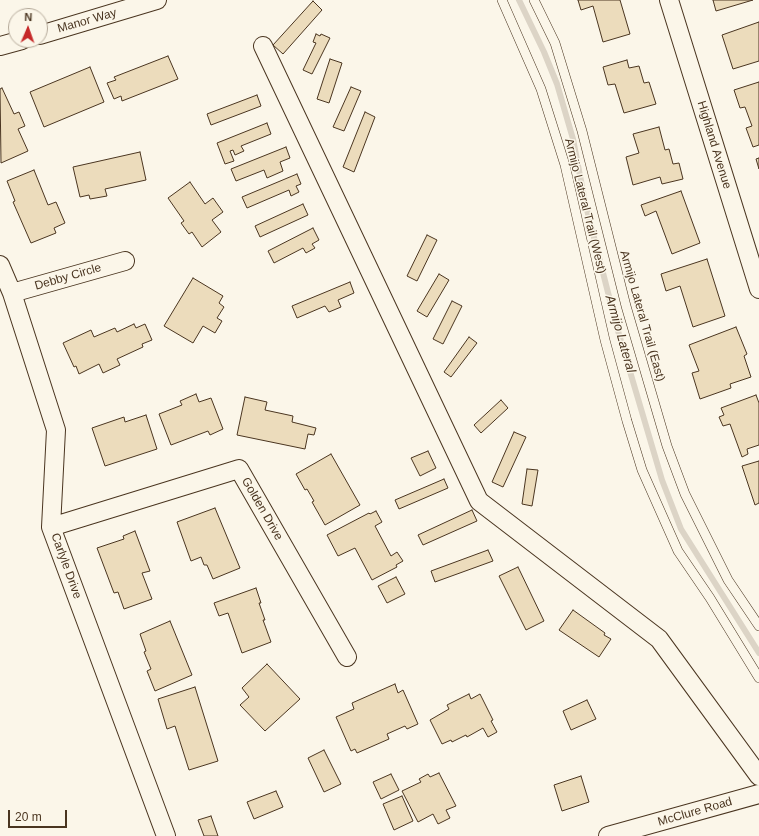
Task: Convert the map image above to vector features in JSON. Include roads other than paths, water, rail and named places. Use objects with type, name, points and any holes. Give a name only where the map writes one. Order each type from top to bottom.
[{"type":"street","name":"Manor Way","points":[[48,33],[157,0]]},
{"type":"street","name":"Highland Avenue","points":[[668,0],[759,289]]},
{"type":"street","points":[[263,46],[479,501],[659,639],[759,776]]},
{"type":"street","name":"Debby Circle","points":[[12,293],[125,261]]},
{"type":"street","name":"Carlyle Drive","points":[[0,265],[12,293],[56,430],[51,527],[166,836]]},
{"type":"street","name":"Golden Drive","points":[[51,527],[239,469],[346,657]]},
{"type":"street","name":"McClure Road","points":[[608,836],[759,794]]},
{"type":"lane","name":"Armijo Lateral Trail (West)","points":[[502,0],[541,89],[565,165],[605,340],[642,470],[678,551],[710,598],[759,678]]},
{"type":"lane","name":"Armijo Lateral Trail (East)","points":[[534,0],[555,43],[582,131],[619,277],[667,446],[685,494],[728,580],[759,626]]},
{"type":"waterway","name":"Armijo Lateral","points":[[519,0],[544,52],[557,84],[573,139],[585,202],[616,324],[662,480],[681,529],[759,653]]}]
